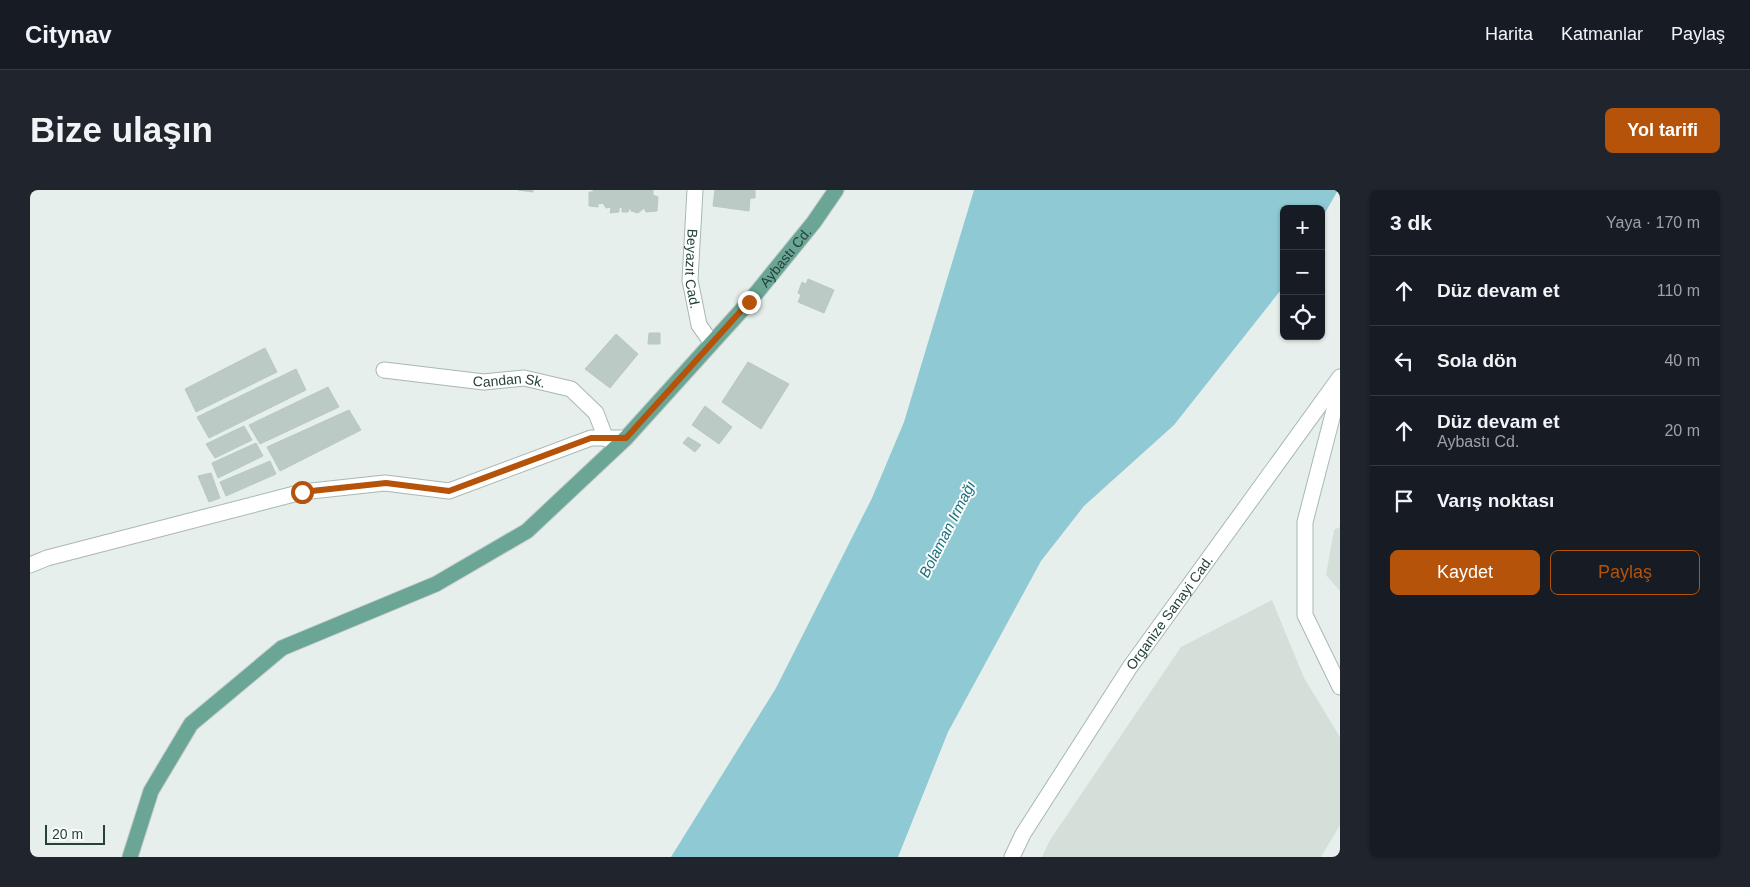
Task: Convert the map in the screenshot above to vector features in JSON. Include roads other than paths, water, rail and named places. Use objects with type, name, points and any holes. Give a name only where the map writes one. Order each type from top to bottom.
[{"type":"main road","name":"Aybastı Cd.","points":[[130,857],[151,791],[191,724],[282,648],[436,584],[526,531],[626,438],[749,302],[814,222],[836,190]]},
{"type":"street","name":"Beyazıt Cad.","points":[[695,190],[690,280],[699,325],[711,342]]},
{"type":"street","name":"Candan Sk.","points":[[384,370],[484,382],[524,378],[571,389],[596,413],[606,439]]},
{"type":"street","name":"Organize Sanayi Cad.","points":[[1012,857],[1023,834],[1130,667],[1340,377]]},
{"type":"street","points":[[1340,387],[1305,522],[1305,615],[1340,687]]},
{"type":"street","points":[[30,565],[47,558],[302,492],[386,483],[449,491],[591,438],[626,438]]},
{"type":"water","name":"Bolaman Irmağı","points":[[974,190],[1338,190],[1325,213],[1325,205],[1280,205],[1280,291],[1174,425],[1084,506],[1041,561],[948,732],[898,857],[671,857],[776,688],[872,498],[904,422]]}]
